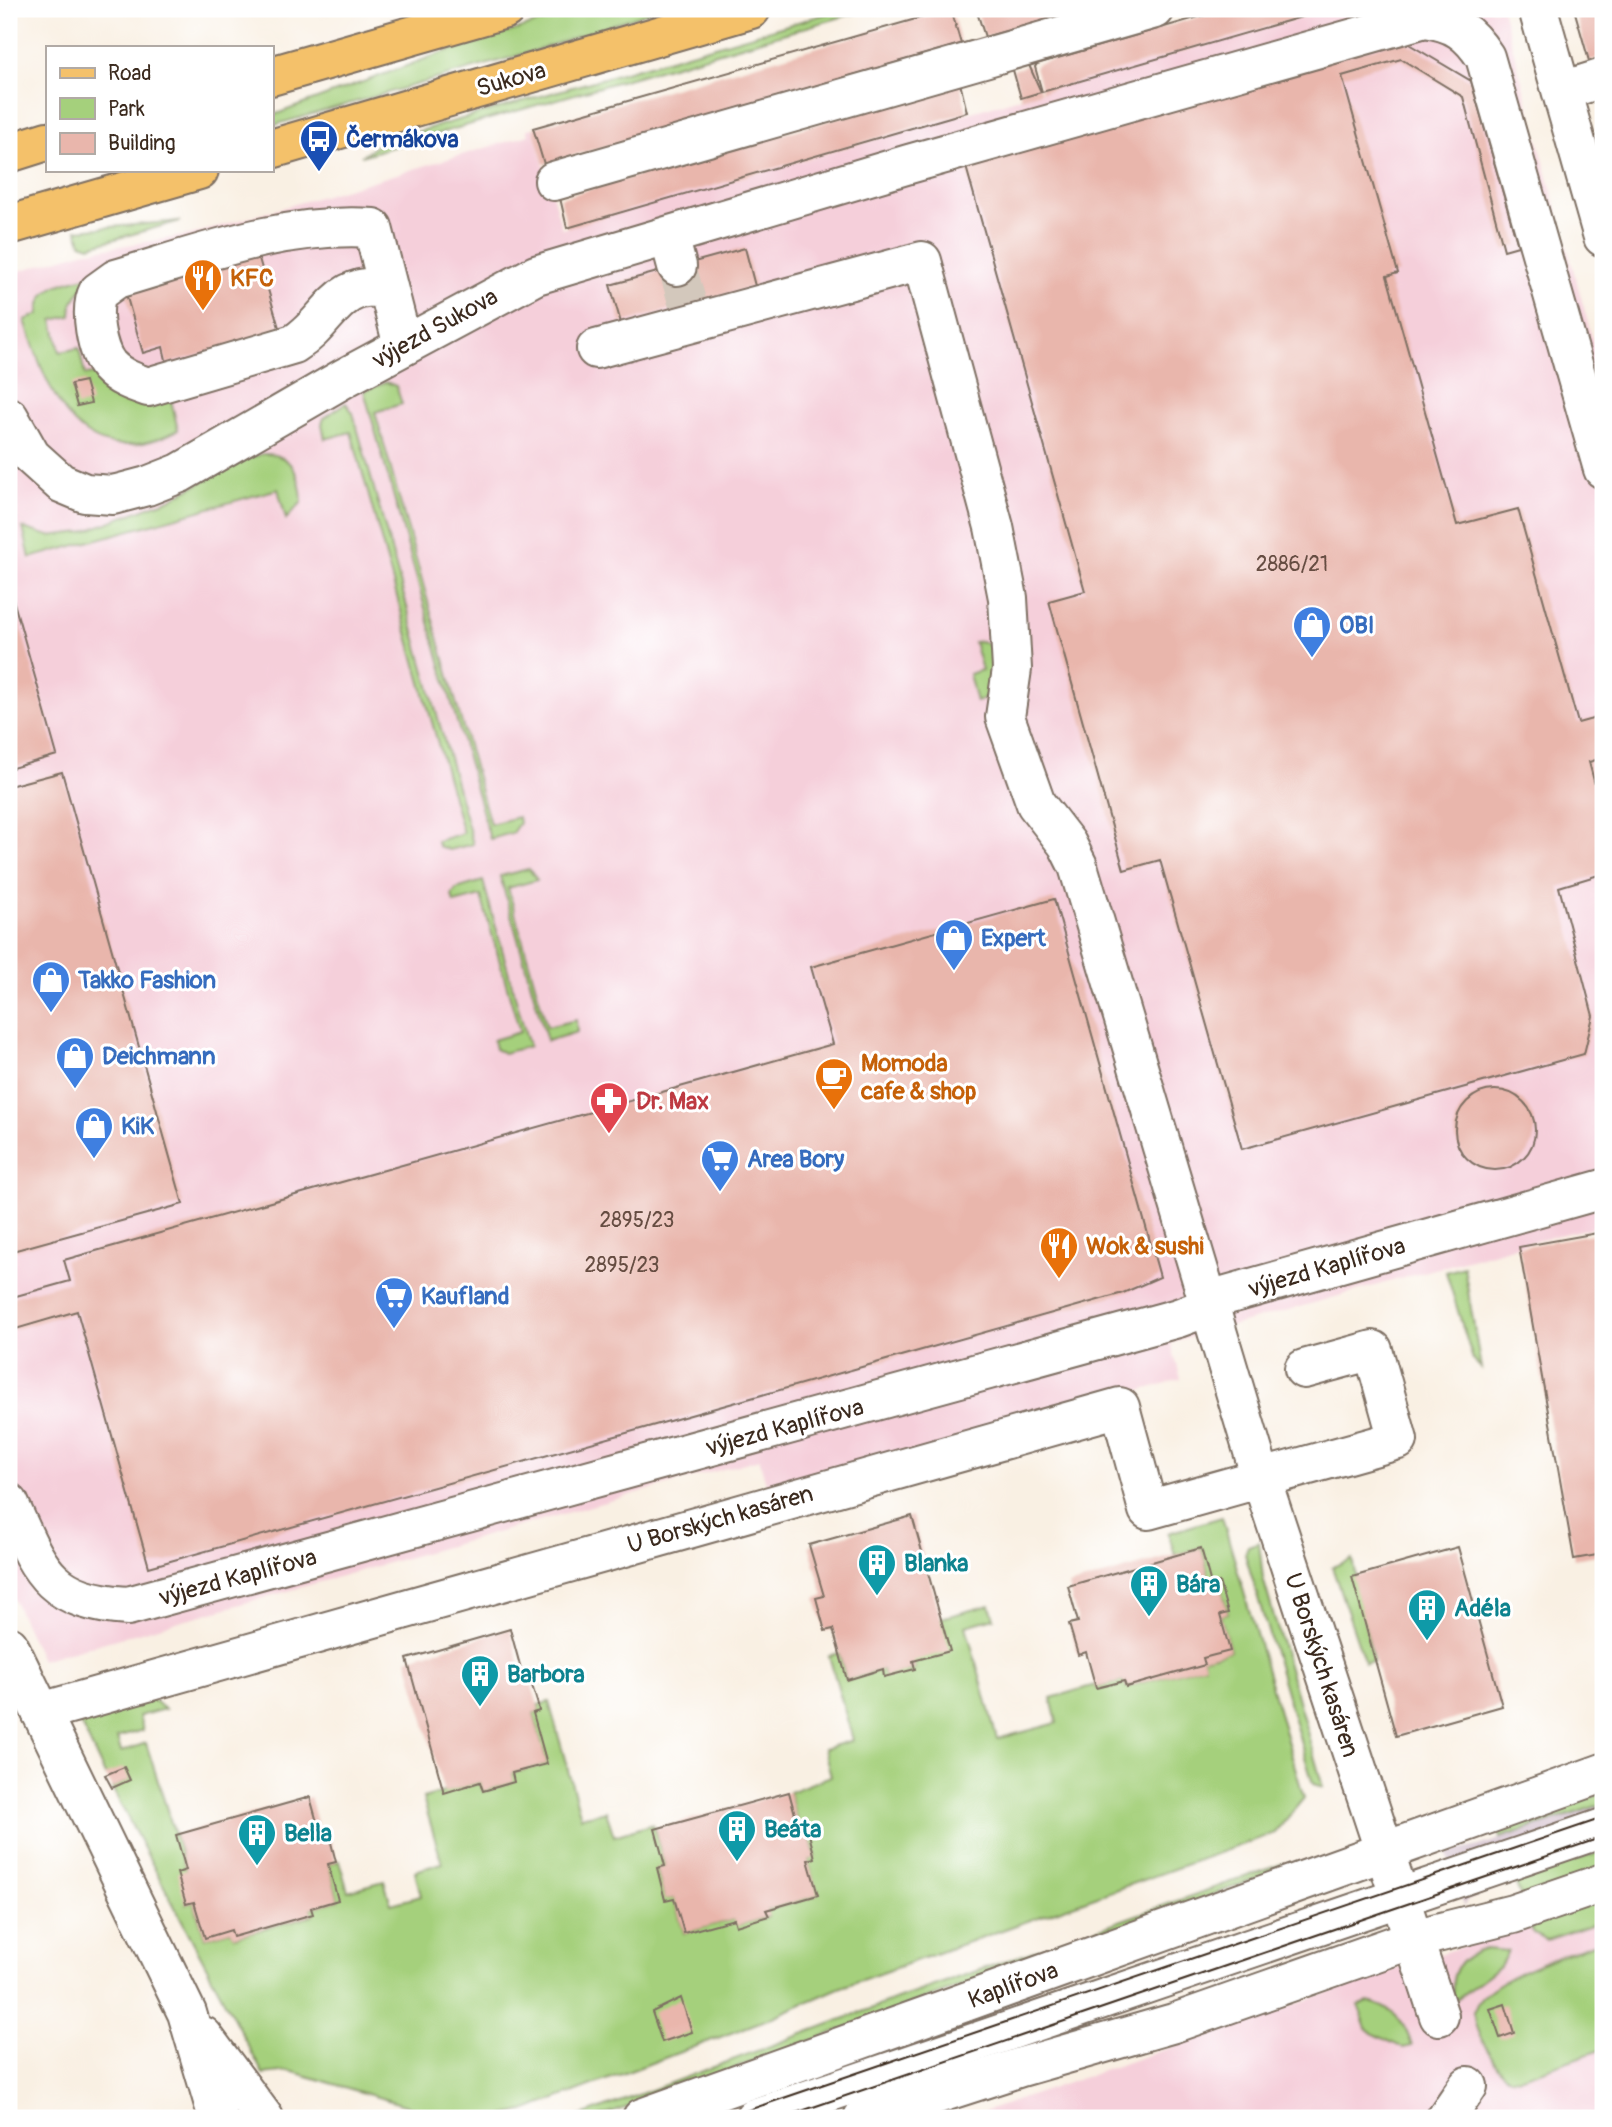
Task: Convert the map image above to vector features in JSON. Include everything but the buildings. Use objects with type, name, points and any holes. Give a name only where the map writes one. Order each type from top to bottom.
[{"type":"main road","points":[[273,75],[505,9]]},
{"type":"main road","name":"Sukova","points":[[273,148],[751,9]]},
{"type":"main road","points":[[9,153],[46,141]]},
{"type":"main road","points":[[9,225],[192,172]]},
{"type":"street","points":[[554,181],[1155,9]]},
{"type":"street","points":[[1538,9],[1562,91],[1598,196],[1603,237]]},
{"type":"street","name":"výjezd Sukova","points":[[9,417],[31,456],[43,470],[61,483],[85,493],[113,495],[180,473],[403,346],[536,275],[673,251],[909,164],[1411,20],[1443,20],[1463,29],[1485,57],[1603,469]]},
{"type":"street","points":[[1562,91],[1603,78]]},
{"type":"street","points":[[388,289],[360,287],[348,292],[337,300],[314,330],[294,345],[148,387],[124,378],[106,363],[92,314],[98,292],[117,279],[287,231],[342,226],[373,228],[403,346]]},
{"type":"street","name":"U Borských kasáren","points":[[596,349],[691,314],[922,261],[994,527],[1008,598],[1012,669],[1005,718],[1036,804],[1067,844],[1078,866],[1261,1478],[1383,1851]]},
{"type":"street","name":"výjezd Kaplířova","points":[[9,1503],[43,1571],[67,1593],[93,1604],[128,1606],[1178,1318],[1197,1311],[1209,1300],[1603,1189]]},
{"type":"street","points":[[1261,1478],[1398,1440],[1373,1350],[1304,1370]]},
{"type":"street","name":"U Borských kasáren","points":[[41,1712],[1120,1407],[1149,1510],[1261,1478]]},
{"type":"street","points":[[9,1646],[187,2013],[218,2118]]},
{"type":"street","name":"Kaplířova","points":[[642,2118],[1603,1773]]},
{"type":"street","name":"Kaplířova","points":[[754,2118],[1603,1828]]},
{"type":"street","points":[[1383,1851],[1439,2016]]},
{"type":"street","points":[[863,2118],[1021,2067],[1174,2023],[1413,1939],[1513,1914],[1603,1883]]},
{"type":"street","points":[[187,2013],[264,2118]]},
{"type":"street","points":[[1446,2118],[1468,2086]]},
{"type":"shaded area","name":"Area Bory","points":[[1332,9],[1502,9],[1603,378],[1603,1225],[1542,1239],[1171,1343],[1181,1379],[770,1497],[759,1459],[41,1660],[9,1589],[9,274],[83,252],[190,235],[529,135],[527,129],[533,128],[562,229]]},
{"type":"shaded area","points":[[1603,1804],[1603,1851],[1494,1888],[1466,1901],[1464,1907],[1447,1853],[1479,1846]]},
{"type":"shaded area","points":[[1603,1896],[1603,2118],[966,2118],[1481,1940]]},
{"type":"green space","points":[[584,9],[658,9],[534,51],[273,125],[273,115],[444,52]]},
{"type":"green space","points":[[843,9],[869,9],[361,156],[382,142]]},
{"type":"green space","points":[[180,221],[90,246],[81,243],[77,230]]},
{"type":"green space","points":[[90,276],[72,304],[71,316],[53,320],[60,352],[79,348],[85,375],[95,374],[171,400],[178,430],[145,443],[117,445],[93,437],[74,423],[58,402],[45,377],[25,320],[39,314],[43,297],[56,286]]},
{"type":"green space","points":[[386,382],[396,386],[402,404],[375,412],[490,824],[518,817],[519,823],[512,833],[490,839],[364,391]]},
{"type":"green space","points":[[346,403],[353,413],[473,844],[449,850],[438,846],[437,841],[463,833],[351,432],[325,439],[322,424],[324,418]]},
{"type":"green space","points":[[272,454],[288,461],[300,483],[302,502],[286,519],[278,489],[30,558],[23,528],[49,536],[83,532],[170,499],[245,459]]},
{"type":"green space","points":[[982,641],[992,647],[995,679],[989,693],[976,702],[969,674],[982,670],[974,642]]},
{"type":"green space","points":[[529,869],[537,880],[508,888],[547,1027],[576,1020],[577,1032],[547,1041],[500,876]]},
{"type":"green space","points":[[483,881],[529,1046],[504,1053],[495,1049],[493,1040],[520,1032],[481,896],[454,903],[452,895],[456,889]]},
{"type":"green space","points":[[1464,1267],[1481,1368],[1473,1360],[1446,1272]]},
{"type":"green space","points":[[1222,1517],[1304,1798],[1275,1833],[839,1988],[768,2019],[524,2111],[494,2118],[448,2118],[290,2071],[263,2074],[112,1788],[129,1780],[105,1775],[78,1718],[150,1698],[165,1709],[139,1716],[143,1730],[117,1738],[121,1752],[146,1743],[186,1870],[186,1904],[194,1902],[205,1938],[231,1930],[234,1937],[313,1915],[311,1908],[338,1900],[328,1864],[339,1861],[348,1891],[384,1881],[391,1904],[421,1896],[415,1871],[442,1863],[423,1798],[480,1782],[483,1791],[513,1782],[512,1773],[547,1764],[533,1713],[539,1711],[538,1705],[549,1702],[581,1817],[606,1811],[614,1836],[653,1824],[665,1866],[657,1869],[665,1899],[674,1898],[684,1933],[734,1919],[737,1925],[768,1917],[766,1910],[817,1895],[808,1860],[815,1857],[807,1827],[799,1829],[789,1792],[831,1776],[824,1749],[853,1740],[829,1656],[839,1653],[847,1680],[883,1669],[884,1676],[915,1669],[913,1661],[941,1618],[990,1605],[994,1618],[966,1626],[997,1739],[1057,1723],[1051,1698],[1095,1685],[1096,1688],[1124,1681],[1126,1687],[1204,1665],[1203,1658],[1230,1651],[1220,1615],[1228,1613],[1219,1583],[1211,1584],[1201,1548],[1175,1555],[1168,1533]]},
{"type":"green space","points":[[1259,1542],[1263,1578],[1323,1787],[1313,1784],[1245,1554],[1248,1546]]},
{"type":"green space","points":[[1352,1559],[1373,1661],[1365,1663],[1332,1567]]},
{"type":"green space","points":[[1603,1793],[1603,1804],[1500,1838],[1497,1828]]},
{"type":"green space","points":[[1603,1851],[1603,1871],[1522,1899],[1515,1881]]},
{"type":"green space","points":[[1282,1864],[1286,1868],[598,2118],[576,2118],[897,1999]]},
{"type":"green space","points":[[1603,1896],[1603,1921],[1547,1940],[1533,1933],[1529,1922]]},
{"type":"green space","points":[[1603,1941],[1603,2049],[1522,2077],[1504,2074],[1484,2044],[1474,2020],[1478,2002],[1490,1990],[1529,1968]]},
{"type":"green space","points":[[1486,1949],[1508,1951],[1500,1966],[1454,2001],[1453,1982],[1458,1967],[1469,1956]]},
{"type":"green space","points":[[1369,2002],[1378,2004],[1397,2017],[1412,2046],[1403,2048],[1368,2031],[1358,2005]]},
{"type":"tunnel","points":[[677,266],[688,305]]},
{"type":"tram line","points":[[725,2118],[1603,1818]]},
{"type":"tram line","points":[[781,2118],[1603,1837]]},
{"type":"place","name":"Čermákova","points":[[319,173]]},
{"type":"place","name":"KFC","points":[[203,312]]},
{"type":"place","name":"OBI","points":[[1312,659]]},
{"type":"place","name":"Expert","points":[[954,972]]},
{"type":"place","name":"Takko Fashion","points":[[51,1014]]},
{"type":"place","name":"Deichmann","points":[[75,1090]]},
{"type":"place","name":"Momoda cafe & shop","points":[[834,1111]]},
{"type":"place","name":"Dr. Max","points":[[609,1135]]},
{"type":"place","name":"KiK","points":[[94,1160]]},
{"type":"place","name":"Area Bory","points":[[720,1193]]},
{"type":"place","name":"Wok & sushi","points":[[1059,1280]]},
{"type":"place","name":"Kaufland","points":[[394,1330]]},
{"type":"place","name":"Blanka","points":[[877,1597]]},
{"type":"place","name":"Bára","points":[[1149,1618]]},
{"type":"place","name":"Adéla","points":[[1427,1642]]},
{"type":"place","name":"Barbora","points":[[480,1708]]},
{"type":"place","name":"Beáta","points":[[737,1863]]},
{"type":"place","name":"Bella","points":[[257,1867]]}]
